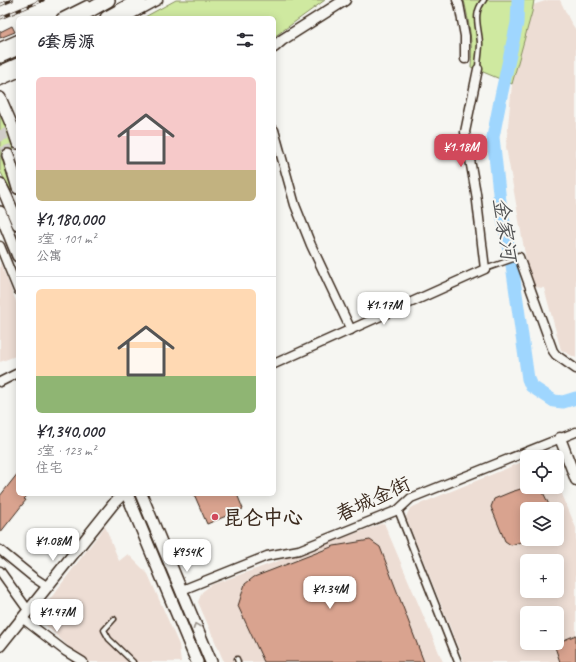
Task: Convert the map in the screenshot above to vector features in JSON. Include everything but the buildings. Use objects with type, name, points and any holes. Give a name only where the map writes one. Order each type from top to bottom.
[{"type":"highway","points":[[80,16],[108,0]]},
{"type":"highway","points":[[111,16],[140,0]]},
{"type":"highway","points":[[0,56],[16,49]]},
{"type":"highway","points":[[0,73],[16,66]]},
{"type":"main road","points":[[0,98],[4,113],[16,131]]},
{"type":"main road","points":[[8,155],[16,181]]},
{"type":"main road","points":[[0,184],[16,219]]},
{"type":"main road","points":[[0,212],[16,251]]},
{"type":"main road","points":[[128,496],[197,662]]},
{"type":"main road","points":[[142,496],[212,662]]},
{"type":"street","points":[[65,16],[96,0]]},
{"type":"street","points":[[129,16],[158,0]]},
{"type":"street","points":[[276,45],[345,0]]},
{"type":"street","points":[[457,0],[465,36],[465,59]]},
{"type":"street","points":[[0,47],[16,40]]},
{"type":"street","points":[[276,363],[486,270],[476,193],[465,132],[478,69]]},
{"type":"street","points":[[0,82],[16,74]]},
{"type":"street","points":[[276,137],[295,205],[311,245],[350,330]]},
{"type":"street","points":[[0,246],[16,285]]},
{"type":"street","points":[[519,257],[553,351],[556,356],[576,369]]},
{"type":"street","points":[[0,382],[16,374]]},
{"type":"street","name":"春城金街","points":[[182,590],[267,556],[299,550],[398,510],[412,498],[576,432]]},
{"type":"street","points":[[560,438],[576,480]]},
{"type":"street","points":[[0,646],[121,496]]},
{"type":"street","points":[[398,510],[458,662]]},
{"type":"street","points":[[0,550],[33,577],[48,586]]},
{"type":"street","points":[[0,571],[25,614],[65,651],[83,662]]},
{"type":"lane","points":[[478,69],[480,43],[477,17],[478,8],[484,0]]},
{"type":"lane","points":[[486,270],[519,257]]},
{"type":"lane","points":[[114,619],[104,630],[109,639],[133,662]]},
{"type":"shaded area","points":[[548,0],[560,0],[576,30],[576,358],[561,350],[544,288],[535,287],[528,271],[506,147],[512,84],[533,5]]},
{"type":"shaded area","points":[[0,262],[16,301],[16,356],[0,362]]},
{"type":"shaded area","points":[[520,463],[520,494],[562,494],[576,528],[576,662],[464,662],[406,517],[410,508]]},
{"type":"shaded area","points":[[384,523],[443,662],[224,662],[198,602],[202,592],[211,585]]},
{"type":"shaded area","points":[[105,526],[119,561],[128,554],[148,574],[179,645],[181,662],[85,662],[41,621],[44,607]]},
{"type":"green space","points":[[176,0],[325,0],[276,36],[276,16],[147,16]]},
{"type":"green space","points":[[464,0],[534,0],[512,84],[471,67],[470,33]]},
{"type":"green space","points":[[0,116],[4,121],[14,150],[0,156]]},
{"type":"green space","points":[[1,156],[12,191],[0,171]]},
{"type":"waterway","name":"金家河","points":[[518,0],[517,23],[493,137],[500,202],[512,265],[528,379],[531,386],[554,401],[563,402],[576,398]]},
{"type":"tunnel","points":[[0,130],[8,155]]},
{"type":"railway","points":[[0,5],[12,0]]},
{"type":"railway","points":[[0,18],[43,0]]},
{"type":"place","name":"昆仑中心","points":[[215,517]]}]
